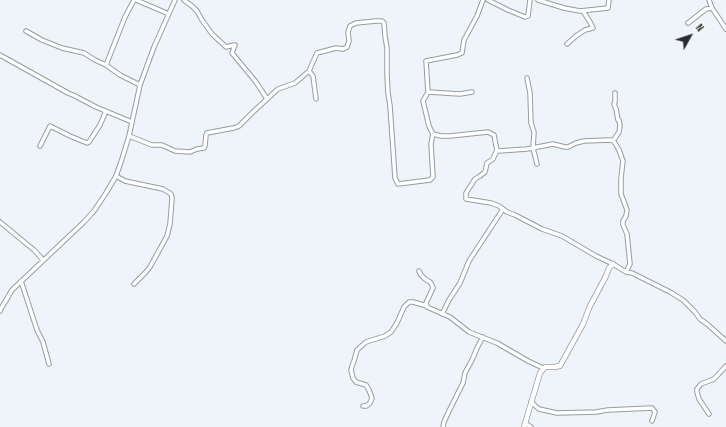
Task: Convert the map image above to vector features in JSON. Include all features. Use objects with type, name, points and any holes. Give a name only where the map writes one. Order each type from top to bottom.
[{"type":"street","points":[[106,65],[125,17],[135,0],[169,14]]},
{"type":"street","points":[[0,311],[12,290],[94,211],[116,176],[129,136],[140,85],[154,47],[175,0]]},
{"type":"street","points":[[184,0],[197,11],[212,34],[232,53],[256,82],[267,99]]},
{"type":"street","points":[[129,136],[152,145],[162,145],[175,151],[190,152],[204,148],[207,133],[239,126],[248,116],[278,90],[295,83],[309,71],[316,53],[347,47],[350,26],[356,23],[368,21],[382,21],[384,23],[387,48],[388,93],[395,178],[398,184],[430,180],[432,177],[431,144],[433,134],[429,126],[424,101],[428,92],[426,61],[462,53],[464,40],[477,16],[483,0]]},
{"type":"street","points":[[488,0],[524,17],[528,16],[530,0]]},
{"type":"street","points":[[538,0],[564,8],[583,11],[608,8],[609,0]]},
{"type":"street","points":[[709,0],[712,8],[726,29]]},
{"type":"street","points":[[688,23],[706,10],[712,8]]},
{"type":"street","points":[[566,44],[585,30],[593,28],[583,11]]},
{"type":"street","points":[[26,31],[42,40],[62,48],[84,53],[106,65],[120,75],[140,85]]},
{"type":"street","points":[[226,47],[235,45],[232,53]]},
{"type":"street","points":[[0,55],[89,104],[132,122]]},
{"type":"street","points":[[309,71],[313,76],[316,99]]},
{"type":"street","points":[[527,78],[530,93],[531,122],[534,132],[534,148],[537,164]]},
{"type":"street","points":[[428,92],[460,94],[472,92]]},
{"type":"street","points":[[613,141],[619,132],[620,126],[614,104],[615,93]]},
{"type":"street","points":[[40,146],[50,126],[87,143],[89,142],[106,111]]},
{"type":"street","points":[[433,134],[441,136],[488,132],[494,134],[497,150],[493,159],[487,163],[485,172],[475,179],[466,196],[466,199],[491,203],[499,206],[549,232],[562,236],[626,272],[632,273],[670,292],[683,300],[700,319],[726,341]]},
{"type":"street","points":[[497,150],[534,148],[553,144],[568,147],[576,142],[613,141],[620,150],[623,160],[621,194],[627,210],[623,225],[627,234],[630,264],[626,272]]},
{"type":"street","points":[[116,176],[125,181],[163,189],[171,194],[172,198],[170,224],[167,236],[150,267],[134,284]]},
{"type":"street","points":[[442,314],[448,300],[460,283],[469,261],[503,209]]},
{"type":"street","points":[[0,222],[44,260]]},
{"type":"street","points":[[531,427],[525,425],[540,372],[547,366],[560,366],[583,324],[590,306],[609,268],[613,264]]},
{"type":"street","points":[[419,271],[425,279],[430,282],[433,288],[426,303],[427,306]]},
{"type":"street","points":[[22,281],[49,364]]},
{"type":"street","points":[[363,406],[370,403],[372,398],[366,385],[356,382],[353,378],[351,370],[357,350],[366,342],[385,336],[391,332],[404,307],[409,302],[427,306],[450,317],[469,332],[498,343],[543,368]]},
{"type":"street","points":[[443,427],[463,383],[465,373],[483,337]]},
{"type":"street","points":[[708,414],[699,399],[697,389],[701,384],[714,378],[726,366]]},
{"type":"street","points":[[531,402],[539,409],[556,413],[652,408],[655,412],[652,421]]}]
